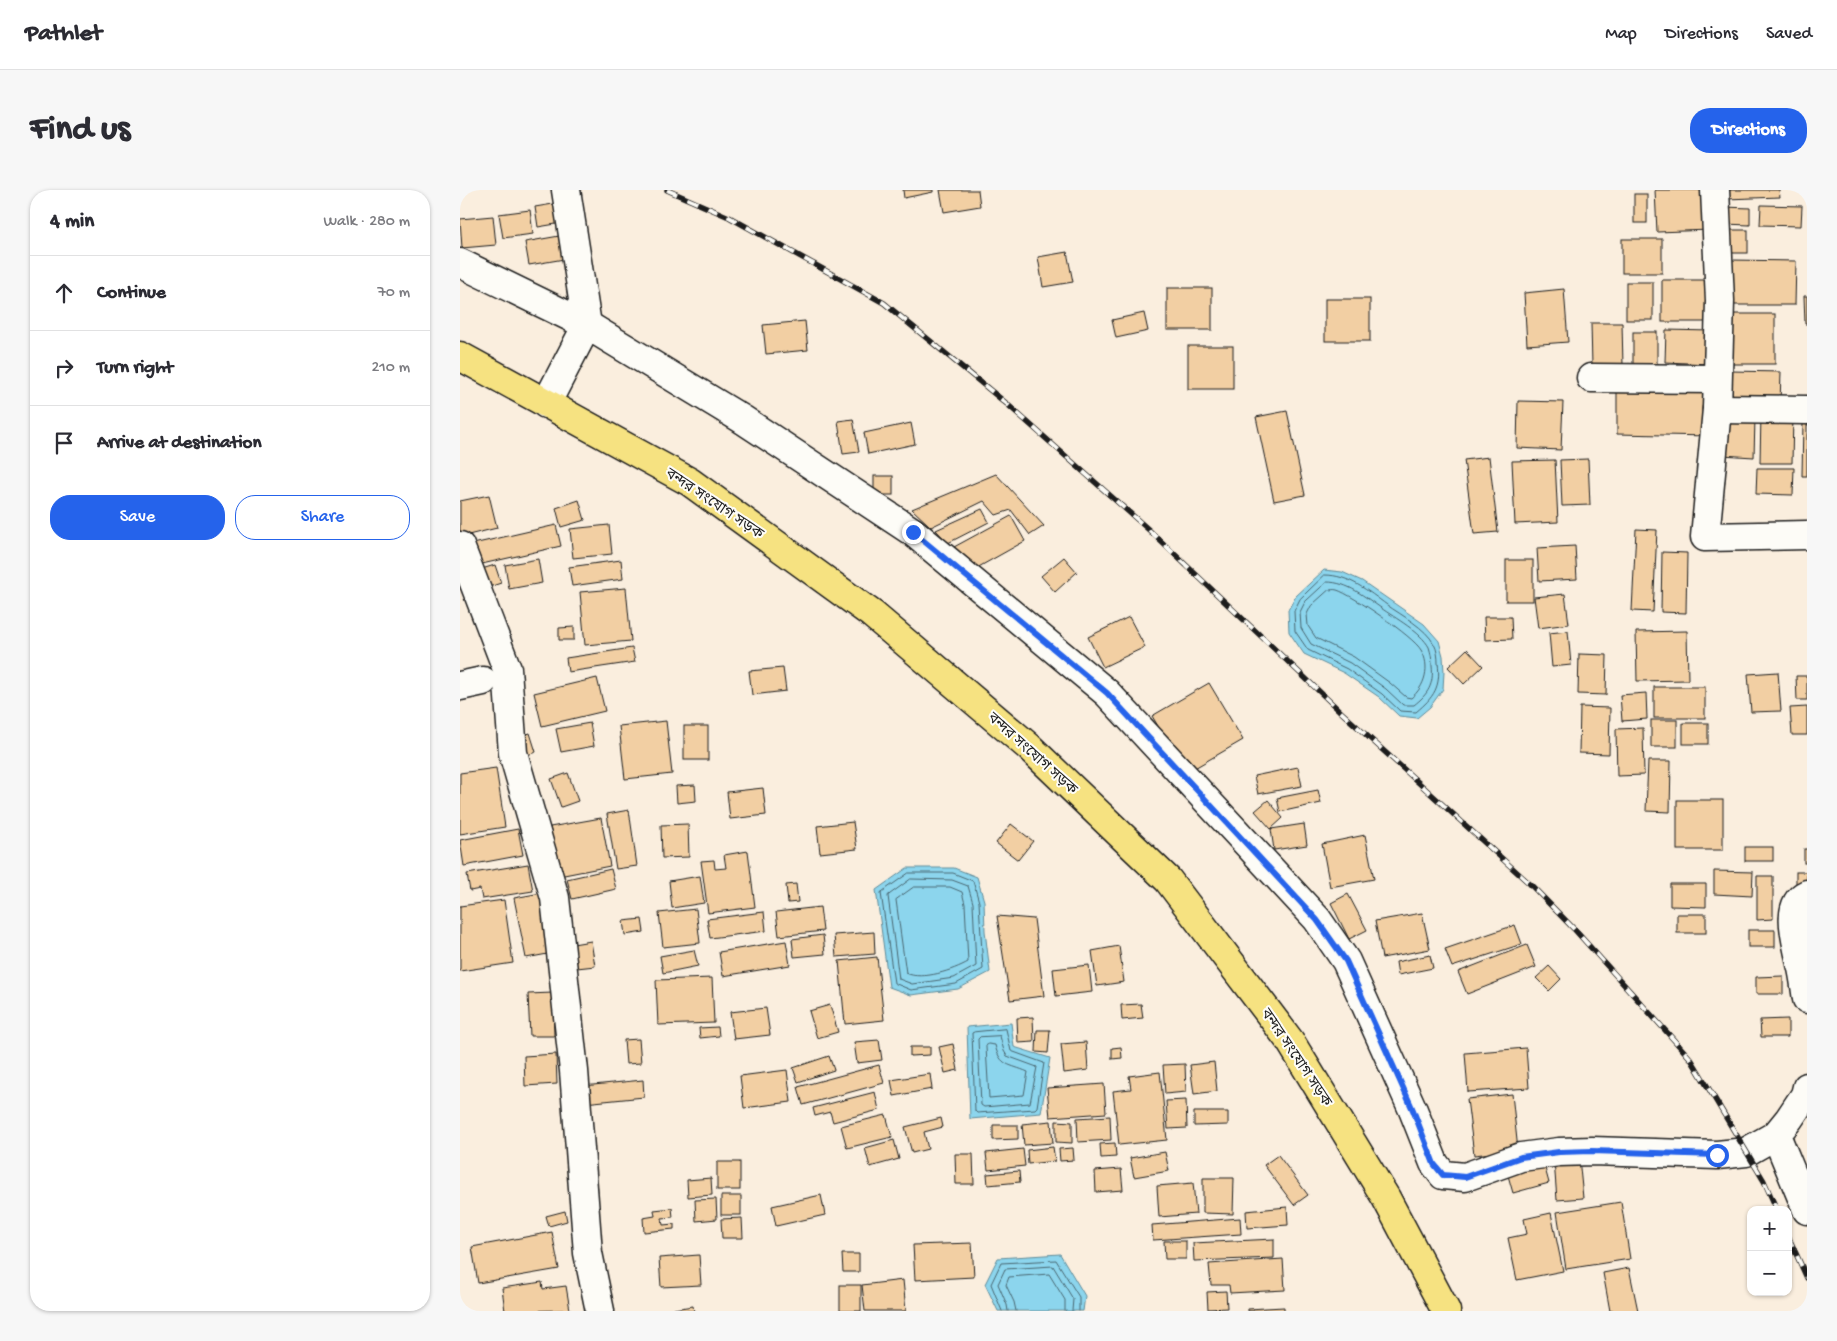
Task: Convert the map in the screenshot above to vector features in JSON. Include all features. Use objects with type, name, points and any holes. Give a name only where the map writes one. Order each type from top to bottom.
[{"type":"highway","name":"বন্দর সংযোগ সড়ক","points":[[460,356],[690,482],[872,614],[1029,747],[1168,880],[1290,1041],[1386,1198],[1446,1311]]},
{"type":"street","points":[[546,404],[587,325],[566,190]]},
{"type":"street","points":[[1716,190],[1720,301],[1717,409],[1705,537],[1807,535]]},
{"type":"street","points":[[460,263],[587,325],[742,419],[913,532],[1107,693],[1317,920],[1346,961],[1413,1110],[1434,1164],[1443,1175],[1465,1177],[1521,1157],[1559,1152],[1592,1151],[1717,1155],[1746,1152],[1776,1135],[1794,1111],[1807,1087]]},
{"type":"street","points":[[1591,378],[1717,379]]},
{"type":"street","points":[[1717,409],[1807,410]]},
{"type":"street","points":[[460,546],[507,669],[514,753],[555,898],[574,1071],[588,1253],[600,1311]]},
{"type":"street","points":[[1807,894],[1796,904],[1794,929],[1807,999]]},
{"type":"street","points":[[1776,1135],[1807,1210]]},
{"type":"water","points":[[1324,570],[1342,572],[1362,581],[1424,624],[1439,641],[1443,656],[1443,689],[1430,707],[1417,718],[1399,716],[1379,697],[1344,673],[1304,654],[1289,632],[1288,610],[1296,596]]},
{"type":"water","points":[[907,868],[954,868],[977,877],[984,901],[985,931],[990,972],[958,989],[911,995],[889,987],[876,890]]},
{"type":"water","points":[[1011,1023],[1014,1047],[1050,1058],[1041,1113],[970,1119],[967,1027]]},
{"type":"water","points":[[1060,1254],[1085,1296],[1083,1311],[998,1311],[985,1284],[998,1258]]},
{"type":"building","points":[[903,190],[933,190],[933,192],[904,198]]},
{"type":"building","points":[[940,190],[978,190],[980,206],[944,212]]},
{"type":"building","points":[[1655,190],[1707,190],[1710,230],[1657,232]]},
{"type":"building","points":[[1726,190],[1779,190],[1780,197],[1726,199]]},
{"type":"building","points":[[1634,194],[1647,194],[1647,223],[1634,223]]},
{"type":"building","points":[[559,203],[562,223],[538,227],[535,207]]},
{"type":"building","points":[[1761,205],[1802,206],[1801,226],[1760,225]]},
{"type":"building","points":[[1724,207],[1750,208],[1750,225],[1724,224]]},
{"type":"building","points":[[530,210],[533,234],[503,238],[499,214]]},
{"type":"building","points":[[493,216],[496,245],[462,248],[460,219]]},
{"type":"building","points":[[1729,230],[1748,230],[1748,253],[1729,253]]},
{"type":"building","points":[[565,235],[570,258],[529,265],[525,242]]},
{"type":"building","points":[[1622,239],[1662,239],[1662,273],[1622,273]]},
{"type":"building","points":[[1067,252],[1073,282],[1043,287],[1038,257]]},
{"type":"building","points":[[1731,260],[1796,261],[1795,305],[1731,305]]},
{"type":"building","points":[[1662,280],[1707,280],[1707,322],[1662,322]]},
{"type":"building","points":[[1626,282],[1653,282],[1653,320],[1626,320]]},
{"type":"building","points":[[1167,288],[1212,288],[1212,330],[1167,330]]},
{"type":"building","points":[[1564,289],[1568,342],[1527,345],[1524,293]]},
{"type":"building","points":[[1804,296],[1807,296],[1807,324],[1805,324]]},
{"type":"building","points":[[1325,299],[1370,299],[1370,341],[1325,341]]},
{"type":"building","points":[[1144,313],[1148,331],[1116,338],[1112,320]]},
{"type":"building","points":[[1732,314],[1775,314],[1775,364],[1732,364]]},
{"type":"building","points":[[805,321],[808,350],[766,354],[763,325]]},
{"type":"building","points":[[1591,323],[1622,323],[1623,366],[1592,366]]},
{"type":"building","points":[[1666,330],[1710,331],[1709,364],[1665,362]]},
{"type":"building","points":[[1633,332],[1657,332],[1657,366],[1633,366]]},
{"type":"building","points":[[1188,346],[1233,346],[1233,389],[1188,389]]},
{"type":"building","points":[[1731,371],[1781,372],[1780,404],[1730,403]]},
{"type":"building","points":[[1617,385],[1711,387],[1709,436],[1617,434]]},
{"type":"building","points":[[1518,401],[1563,402],[1561,450],[1517,448]]},
{"type":"building","points":[[1287,411],[1305,495],[1274,501],[1256,417]]},
{"type":"building","points":[[1761,414],[1793,415],[1792,463],[1760,463]]},
{"type":"building","points":[[1724,416],[1755,418],[1754,457],[1722,455]]},
{"type":"building","points":[[853,419],[859,452],[843,454],[838,421]]},
{"type":"building","points":[[1803,421],[1807,421],[1807,476],[1802,476]]},
{"type":"building","points":[[911,423],[915,444],[868,454],[864,433]]},
{"type":"building","points":[[1489,457],[1498,532],[1474,534],[1464,460]]},
{"type":"building","points":[[1588,459],[1590,505],[1562,506],[1560,460]]},
{"type":"building","points":[[1555,460],[1558,522],[1515,524],[1512,461]]},
{"type":"building","points":[[1757,468],[1794,468],[1793,495],[1756,494]]},
{"type":"building","points":[[996,474],[1044,526],[1030,535],[1011,510],[996,515],[984,501],[931,527],[912,509]]},
{"type":"building","points":[[874,476],[893,476],[893,495],[874,495]]},
{"type":"building","points":[[489,495],[497,528],[460,537],[460,501]]},
{"type":"building","points":[[579,500],[585,520],[561,527],[556,508]]},
{"type":"building","points":[[982,509],[989,522],[948,543],[936,530]]},
{"type":"building","points":[[1011,516],[1025,541],[975,569],[954,547]]},
{"type":"building","points":[[556,525],[561,546],[460,569],[460,547]]},
{"type":"building","points":[[609,525],[612,554],[573,558],[570,529]]},
{"type":"building","points":[[1636,529],[1657,530],[1653,612],[1632,611]]},
{"type":"building","points":[[1575,546],[1577,579],[1539,581],[1537,548]]},
{"type":"building","points":[[1662,552],[1687,553],[1686,613],[1661,612]]},
{"type":"building","points":[[1064,557],[1077,572],[1055,592],[1041,576]]},
{"type":"building","points":[[538,559],[542,583],[509,589],[505,565]]},
{"type":"building","points":[[621,560],[623,579],[572,586],[569,567]]},
{"type":"building","points":[[1506,560],[1533,560],[1533,601],[1506,601]]},
{"type":"building","points":[[495,565],[501,583],[468,594],[462,575]]},
{"type":"building","points":[[626,588],[631,641],[585,645],[580,592]]},
{"type":"building","points":[[1565,594],[1569,624],[1538,628],[1534,597]]},
{"type":"building","points":[[1129,617],[1145,647],[1103,667],[1088,637]]},
{"type":"building","points":[[1484,617],[1511,617],[1512,639],[1485,640]]},
{"type":"building","points":[[574,627],[574,640],[559,640],[559,628]]},
{"type":"building","points":[[1568,631],[1571,665],[1552,667],[1549,633]]},
{"type":"building","points":[[1687,631],[1688,680],[1637,681],[1636,632]]},
{"type":"building","points":[[632,648],[635,662],[568,672],[566,658]]},
{"type":"building","points":[[1467,649],[1483,666],[1464,684],[1448,667]]},
{"type":"building","points":[[1579,654],[1607,655],[1606,695],[1578,694]]},
{"type":"building","points":[[783,668],[786,691],[752,695],[749,671]]},
{"type":"building","points":[[1778,672],[1781,711],[1751,712],[1748,674]]},
{"type":"building","points":[[1796,676],[1807,676],[1807,700],[1797,700]]},
{"type":"building","points":[[597,678],[605,711],[542,726],[534,693]]},
{"type":"building","points":[[1209,683],[1243,740],[1186,773],[1152,716]]},
{"type":"building","points":[[1654,687],[1705,687],[1705,718],[1654,718]]},
{"type":"building","points":[[1646,693],[1647,719],[1622,721],[1620,695]]},
{"type":"building","points":[[1580,707],[1610,708],[1609,754],[1579,753]]},
{"type":"building","points":[[1807,707],[1807,735],[1792,735],[1790,708]]},
{"type":"building","points":[[1651,720],[1677,720],[1677,747],[1651,747]]},
{"type":"building","points":[[666,721],[672,774],[625,779],[619,726]]},
{"type":"building","points":[[590,723],[594,746],[561,752],[556,729]]},
{"type":"building","points":[[1683,723],[1708,723],[1708,744],[1683,744]]},
{"type":"building","points":[[684,726],[708,726],[708,760],[684,760]]},
{"type":"building","points":[[1643,728],[1644,775],[1617,776],[1616,729]]},
{"type":"building","points":[[530,733],[536,752],[524,756],[518,737]]},
{"type":"building","points":[[1648,761],[1671,761],[1670,812],[1646,811]]},
{"type":"building","points":[[1298,767],[1302,786],[1258,794],[1254,776]]},
{"type":"building","points":[[496,768],[505,827],[460,834],[460,773]]},
{"type":"building","points":[[568,773],[578,801],[561,807],[551,779]]},
{"type":"building","points":[[695,785],[696,801],[677,803],[676,786]]},
{"type":"building","points":[[763,788],[766,815],[730,819],[727,792]]},
{"type":"building","points":[[1318,790],[1321,803],[1280,812],[1277,798]]},
{"type":"building","points":[[1268,800],[1283,818],[1271,829],[1255,811]]},
{"type":"building","points":[[1677,800],[1723,800],[1723,850],[1677,850]]},
{"type":"building","points":[[629,810],[637,866],[616,869],[607,814]]},
{"type":"building","points":[[601,818],[610,866],[559,876],[550,827]]},
{"type":"building","points":[[853,822],[857,849],[820,853],[817,826]]},
{"type":"building","points":[[688,824],[689,857],[662,858],[661,825]]},
{"type":"building","points":[[1011,824],[1033,841],[1018,860],[996,843]]},
{"type":"building","points":[[1304,824],[1307,845],[1274,850],[1271,829]]},
{"type":"building","points":[[518,829],[523,855],[464,866],[460,840]]},
{"type":"building","points":[[1365,835],[1374,879],[1330,887],[1322,844]]},
{"type":"building","points":[[1745,847],[1773,847],[1773,861],[1745,861]]},
{"type":"building","points":[[1804,849],[1807,849],[1807,863],[1804,863]]},
{"type":"building","points":[[748,851],[755,907],[708,913],[701,861],[714,860],[715,869],[726,868],[724,855]]},
{"type":"building","points":[[528,864],[533,891],[482,899],[480,889],[470,891],[467,874]]},
{"type":"building","points":[[611,869],[616,889],[572,899],[567,879]]},
{"type":"building","points":[[1714,871],[1753,872],[1752,896],[1714,894]]},
{"type":"building","points":[[1796,872],[1807,872],[1807,884],[1796,884]]},
{"type":"building","points":[[700,876],[704,903],[672,908],[669,881]]},
{"type":"building","points":[[1757,876],[1773,876],[1773,919],[1757,920]]},
{"type":"building","points":[[796,884],[798,902],[788,903],[786,885]]},
{"type":"building","points":[[1670,884],[1706,884],[1706,907],[1670,906]]},
{"type":"building","points":[[541,893],[553,953],[526,958],[514,898]]},
{"type":"building","points":[[1348,894],[1367,930],[1349,939],[1331,903]]},
{"type":"building","points":[[504,900],[513,963],[460,971],[460,906]]},
{"type":"building","points":[[820,907],[823,931],[779,936],[776,912]]},
{"type":"building","points":[[696,909],[700,943],[663,947],[659,913]]},
{"type":"building","points":[[764,912],[766,931],[710,938],[707,919]]},
{"type":"building","points":[[1422,913],[1430,949],[1382,958],[1375,921]]},
{"type":"building","points":[[1677,914],[1706,914],[1706,933],[1677,933]]},
{"type":"building","points":[[997,916],[1034,919],[1044,996],[1010,1000]]},
{"type":"building","points":[[642,919],[644,932],[625,935],[623,921]]},
{"type":"building","points":[[1515,925],[1522,944],[1452,967],[1445,949]]},
{"type":"building","points":[[1748,930],[1775,930],[1775,947],[1748,947]]},
{"type":"building","points":[[874,932],[875,954],[836,957],[834,935]]},
{"type":"building","points":[[823,935],[825,954],[794,957],[792,939]]},
{"type":"building","points":[[591,941],[595,966],[577,968],[573,944]]},
{"type":"building","points":[[786,941],[790,965],[723,976],[719,952]]},
{"type":"building","points":[[1527,945],[1536,967],[1467,994],[1458,972]]},
{"type":"building","points":[[1119,946],[1124,982],[1097,986],[1092,951]]},
{"type":"building","points":[[694,950],[698,966],[663,973],[660,956]]},
{"type":"building","points":[[1430,955],[1433,968],[1398,975],[1396,962]]},
{"type":"building","points":[[877,957],[884,1020],[845,1024],[839,961]]},
{"type":"building","points":[[1089,965],[1092,992],[1056,996],[1053,969]]},
{"type":"building","points":[[1549,966],[1561,979],[1549,991],[1536,978]]},
{"type":"building","points":[[1783,976],[1783,994],[1756,994],[1756,977]]},
{"type":"building","points":[[712,978],[714,1023],[658,1025],[656,980]]},
{"type":"building","points":[[553,993],[554,1036],[530,1036],[528,994]]},
{"type":"building","points":[[1141,1004],[1143,1018],[1122,1020],[1121,1005]]},
{"type":"building","points":[[830,1005],[838,1032],[817,1038],[809,1011]]},
{"type":"building","points":[[766,1008],[770,1035],[734,1039],[730,1012]]},
{"type":"building","points":[[1033,1017],[1034,1042],[1018,1043],[1017,1018]]},
{"type":"building","points":[[1788,1019],[1788,1037],[1761,1037],[1760,1020]]},
{"type":"building","points":[[718,1027],[719,1036],[700,1038],[699,1028]]},
{"type":"building","points":[[1037,1030],[1050,1030],[1048,1053],[1036,1052]]},
{"type":"building","points":[[639,1039],[641,1063],[626,1064],[624,1040]]},
{"type":"building","points":[[879,1040],[882,1060],[857,1063],[854,1042]]},
{"type":"building","points":[[1086,1042],[1088,1070],[1064,1073],[1061,1044]]},
{"type":"building","points":[[953,1044],[958,1070],[945,1073],[939,1047]]},
{"type":"building","points":[[910,1047],[930,1047],[930,1055],[910,1056]]},
{"type":"building","points":[[1121,1047],[1122,1058],[1112,1059],[1112,1048]]},
{"type":"building","points":[[1526,1048],[1529,1088],[1468,1092],[1465,1053]]},
{"type":"building","points":[[556,1054],[557,1084],[525,1086],[524,1056]]},
{"type":"building","points":[[829,1056],[834,1070],[798,1082],[793,1068]]},
{"type":"building","points":[[1214,1062],[1217,1091],[1194,1094],[1190,1065]]},
{"type":"building","points":[[1185,1064],[1186,1092],[1165,1094],[1163,1065]]},
{"type":"building","points":[[879,1065],[884,1083],[803,1105],[798,1087]]},
{"type":"building","points":[[787,1070],[791,1102],[744,1108],[740,1076]]},
{"type":"building","points":[[1160,1072],[1167,1140],[1119,1145],[1113,1091],[1131,1089],[1129,1076]]},
{"type":"building","points":[[930,1074],[932,1089],[894,1096],[891,1080]]},
{"type":"building","points":[[643,1080],[644,1097],[584,1103],[583,1086]]},
{"type":"building","points":[[1104,1084],[1106,1113],[1050,1117],[1047,1088]]},
{"type":"building","points":[[875,1092],[879,1110],[833,1122],[830,1112],[815,1116],[813,1108]]},
{"type":"building","points":[[1512,1094],[1518,1150],[1474,1155],[1467,1099]]},
{"type":"building","points":[[1186,1100],[1187,1128],[1168,1129],[1166,1101]]},
{"type":"building","points":[[1194,1112],[1228,1112],[1228,1125],[1194,1126]]},
{"type":"building","points":[[886,1115],[892,1137],[847,1148],[841,1126]]},
{"type":"building","points":[[1110,1116],[1111,1140],[1078,1142],[1077,1118]]},
{"type":"building","points":[[941,1118],[943,1127],[924,1132],[928,1149],[912,1153],[905,1127]]},
{"type":"building","points":[[1051,1121],[1053,1143],[1024,1145],[1022,1124]]},
{"type":"building","points":[[1056,1121],[1072,1122],[1072,1143],[1056,1142]]},
{"type":"building","points":[[993,1125],[1018,1125],[1018,1139],[993,1140]]},
{"type":"building","points":[[894,1140],[899,1159],[870,1167],[865,1148]]},
{"type":"building","points":[[1115,1143],[1116,1157],[1101,1158],[1100,1144]]},
{"type":"building","points":[[1053,1147],[1055,1161],[1028,1164],[1027,1150]]},
{"type":"building","points":[[1073,1148],[1074,1160],[1060,1161],[1059,1149]]},
{"type":"building","points":[[1023,1149],[1025,1166],[988,1170],[986,1153]]},
{"type":"building","points":[[1165,1152],[1169,1171],[1134,1177],[1130,1158]]},
{"type":"building","points":[[955,1154],[973,1154],[974,1184],[956,1184]]},
{"type":"building","points":[[1278,1155],[1308,1195],[1294,1205],[1264,1165]]},
{"type":"building","points":[[1579,1158],[1583,1198],[1557,1200],[1554,1160]]},
{"type":"building","points":[[1543,1161],[1549,1183],[1513,1193],[1507,1172]]},
{"type":"building","points":[[717,1162],[740,1162],[740,1190],[717,1190]]},
{"type":"building","points":[[1121,1169],[1123,1190],[1096,1192],[1095,1171]]},
{"type":"building","points":[[1019,1171],[1020,1182],[988,1185],[987,1174]]},
{"type":"building","points":[[711,1178],[712,1195],[688,1197],[687,1180]]},
{"type":"building","points":[[1203,1178],[1234,1178],[1233,1214],[1203,1213]]},
{"type":"building","points":[[1193,1183],[1196,1214],[1159,1217],[1157,1186]]},
{"type":"building","points":[[821,1195],[825,1215],[776,1226],[772,1206]]},
{"type":"building","points":[[721,1196],[741,1196],[741,1215],[721,1215]]},
{"type":"building","points":[[716,1199],[717,1219],[696,1221],[695,1200]]},
{"type":"building","points":[[1621,1202],[1630,1259],[1566,1269],[1557,1212]]},
{"type":"building","points":[[1287,1207],[1288,1225],[1247,1228],[1246,1211]]},
{"type":"building","points":[[672,1208],[673,1217],[662,1218],[663,1225],[674,1224],[674,1229],[644,1232],[643,1218],[655,1216],[654,1210]]},
{"type":"building","points":[[565,1211],[567,1221],[549,1226],[546,1216]]},
{"type":"building","points":[[1551,1213],[1563,1271],[1517,1280],[1508,1238],[1527,1234],[1524,1219]]},
{"type":"building","points":[[742,1218],[743,1238],[722,1238],[721,1219]]},
{"type":"building","points":[[1240,1218],[1241,1234],[1153,1240],[1152,1225]]},
{"type":"building","points":[[552,1232],[559,1269],[478,1283],[472,1247]]},
{"type":"building","points":[[1274,1239],[1274,1258],[1194,1261],[1193,1243]]},
{"type":"building","points":[[1164,1241],[1186,1241],[1186,1259],[1165,1259]]},
{"type":"building","points":[[972,1243],[974,1277],[915,1280],[913,1245]]},
{"type":"building","points":[[842,1254],[859,1254],[859,1272],[843,1272]]},
{"type":"building","points":[[699,1255],[701,1285],[661,1287],[659,1258]]},
{"type":"building","points":[[1283,1259],[1285,1290],[1230,1293],[1229,1285],[1211,1285],[1209,1264]]},
{"type":"building","points":[[1629,1268],[1638,1311],[1610,1311],[1603,1273]]},
{"type":"building","points":[[903,1280],[906,1311],[865,1311],[862,1285]]},
{"type":"building","points":[[542,1282],[543,1289],[566,1286],[570,1310],[505,1311],[502,1288]]},
{"type":"building","points":[[840,1285],[861,1285],[861,1311],[840,1311]]},
{"type":"building","points":[[1226,1291],[1227,1308],[1208,1309],[1207,1292]]},
{"type":"building","points":[[693,1306],[694,1311],[667,1310]]},
{"type":"building","points":[[1284,1307],[1284,1311],[1248,1311],[1248,1309]]},
{"type":"railway","points":[[667,190],[729,217],[884,303],[1007,404],[1149,530],[1341,712],[1530,884],[1574,929],[1691,1059],[1764,1181],[1775,1206]]},
{"type":"railway","points":[[1792,1245],[1807,1278]]},
{"type":"route","points":[[913,532],[1107,693],[1317,920],[1346,961],[1413,1110],[1434,1164],[1443,1175],[1465,1177],[1521,1157],[1559,1152],[1592,1151],[1717,1155]]}]
